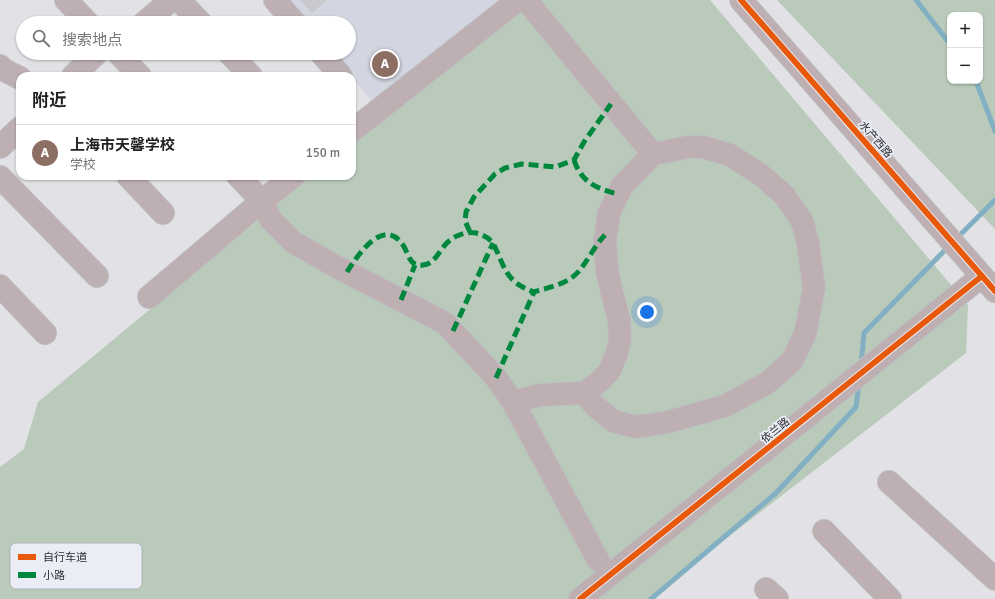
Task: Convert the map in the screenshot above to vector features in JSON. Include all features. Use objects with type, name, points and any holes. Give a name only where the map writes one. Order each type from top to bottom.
[{"type":"street","points":[[66,0],[81,16]]},
{"type":"street","points":[[152,16],[171,0]]},
{"type":"street","points":[[179,0],[194,16]]},
{"type":"street","points":[[275,0],[289,16]]},
{"type":"street","points":[[356,128],[518,0]]},
{"type":"street","points":[[526,0],[653,154]]},
{"type":"street","name":"水产西路","points":[[741,0],[988,284]]},
{"type":"street","points":[[77,72],[90,60]]},
{"type":"street","points":[[125,60],[136,72]]},
{"type":"street","points":[[236,60],[247,72]]},
{"type":"street","points":[[327,60],[338,72]]},
{"type":"street","points":[[0,66],[4,70],[16,76]]},
{"type":"street","points":[[0,147],[16,132]]},
{"type":"street","points":[[513,402],[540,396],[584,393],[600,381],[610,370],[620,340],[619,319],[607,265],[605,239],[609,213],[622,186],[653,154],[688,147],[703,147],[730,155],[761,174],[784,195],[802,220],[808,242],[814,288],[805,334],[792,361],[767,384],[724,406],[668,422],[636,427],[613,421],[595,406],[584,393]]},
{"type":"street","points":[[0,177],[98,276]]},
{"type":"street","points":[[132,180],[163,213]]},
{"type":"street","points":[[243,180],[262,201],[271,220],[293,242],[335,266],[445,323],[496,378],[513,402],[598,560]]},
{"type":"street","points":[[149,297],[289,180]]},
{"type":"street","name":"依兰路","points":[[580,599],[988,284]]},
{"type":"street","points":[[0,286],[45,333]]},
{"type":"street","points":[[889,482],[995,579]]},
{"type":"street","points":[[824,531],[890,599]]},
{"type":"shaded area","points":[[283,0],[508,0],[378,108],[356,83],[356,72],[347,72],[336,60],[356,60],[356,16],[297,16]]},
{"type":"green space","points":[[530,0],[710,0],[968,305],[966,353],[648,599],[0,599],[0,467],[24,449],[38,402],[306,180],[356,180],[356,140]]},
{"type":"green space","points":[[777,0],[995,0],[995,229]]},
{"type":"building","points":[[300,0],[327,0],[312,13]]},
{"type":"waterway","points":[[916,0],[947,40]]},
{"type":"waterway","points":[[977,84],[995,131]]},
{"type":"waterway","points":[[956,239],[995,200]]},
{"type":"waterway","points":[[861,366],[864,333],[949,246]]},
{"type":"waterway","points":[[651,599],[776,493],[856,407],[859,383]]},
{"type":"marked path","points":[[470,232],[465,221],[466,212],[474,197],[495,174],[505,168],[522,164],[555,167],[574,160],[584,142],[611,104]]},
{"type":"marked path","points":[[574,160],[577,168],[585,179],[603,190],[618,194]]},
{"type":"marked path","points":[[347,272],[364,248],[379,236],[387,235],[395,237],[403,245],[412,262],[418,265],[423,265],[431,262],[454,237],[465,233],[477,233],[488,238],[493,243],[507,273],[511,278],[517,284],[534,292],[564,282],[575,275],[605,235]]},
{"type":"marked path","points":[[453,331],[493,243]]},
{"type":"marked path","points":[[401,300],[415,265]]},
{"type":"marked path","points":[[496,378],[534,292]]},
{"type":"cycle path","points":[[741,0],[995,291]]},
{"type":"cycle path","points":[[580,599],[982,276]]},
{"type":"place","name":"上海市天馨学校","points":[[385,64]]}]
